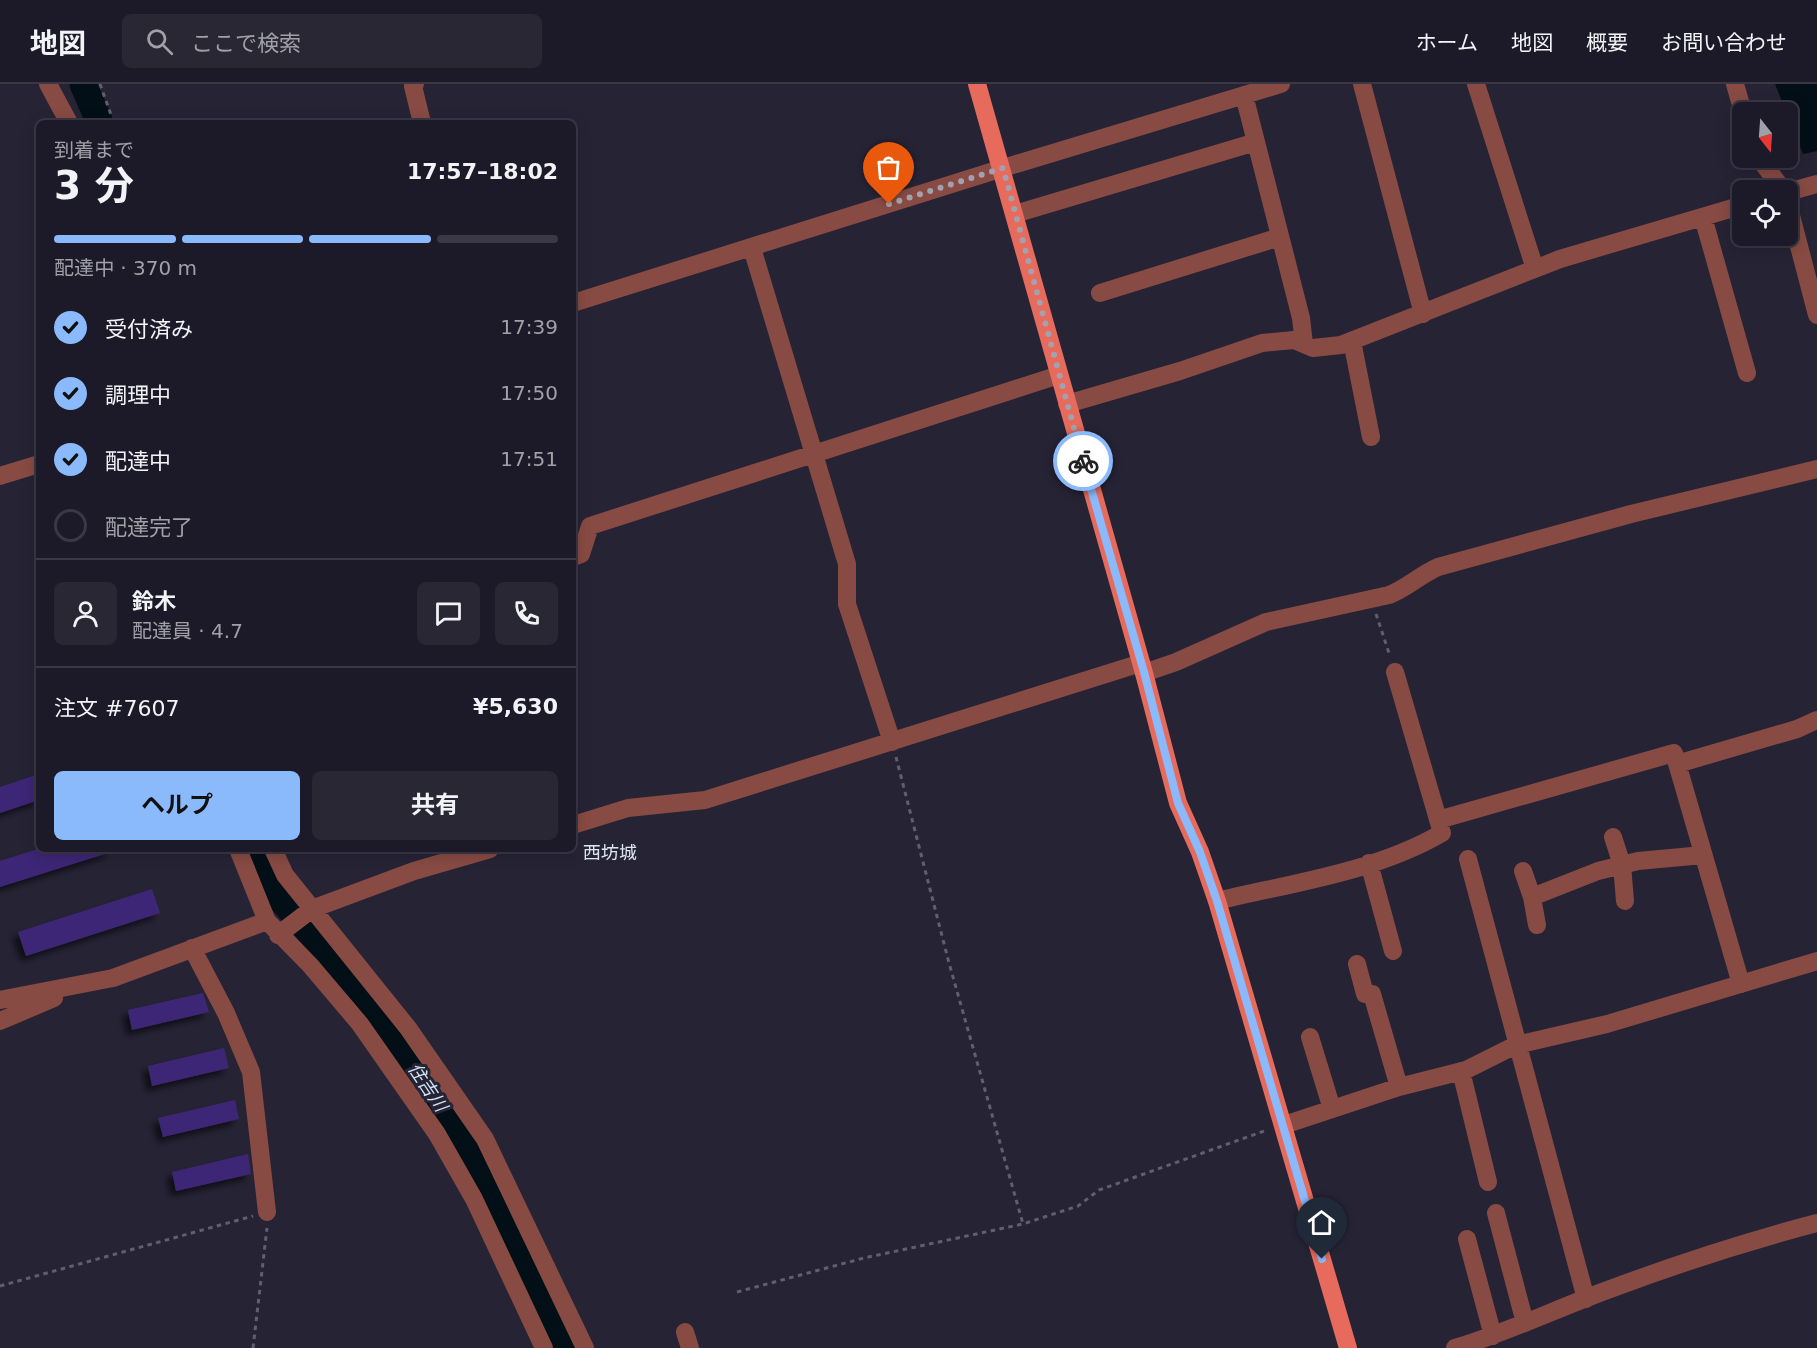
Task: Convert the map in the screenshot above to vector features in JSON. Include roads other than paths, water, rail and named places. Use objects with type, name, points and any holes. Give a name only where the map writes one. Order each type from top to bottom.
[{"type":"main road","points":[[977,84],[1003,168],[1178,803],[1200,852],[1217,901],[1348,1348]]},
{"type":"street","points":[[48,84],[67,120]]},
{"type":"street","points":[[415,84],[413,86],[421,120]]},
{"type":"street","points":[[576,302],[1237,92],[1281,84]]},
{"type":"street","points":[[1362,84],[1423,314]]},
{"type":"street","points":[[1476,84],[1535,269]]},
{"type":"street","points":[[1734,84],[1740,102]]},
{"type":"street","points":[[1237,92],[1256,142],[1301,318],[1304,344]]},
{"type":"street","points":[[1015,214],[1256,142]]},
{"type":"street","points":[[1798,189],[1817,184]]},
{"type":"street","points":[[1067,404],[1262,344],[1294,340],[1325,348],[1352,341],[1584,251],[1732,208]]},
{"type":"street","points":[[1703,217],[1747,373]]},
{"type":"street","points":[[1100,293],[1280,237]]},
{"type":"street","points":[[1798,242],[1817,315]]},
{"type":"street","points":[[752,248],[812,454],[847,564],[847,604],[892,742]]},
{"type":"street","points":[[1352,341],[1371,437]]},
{"type":"street","points":[[576,556],[581,554],[590,526],[1059,375]]},
{"type":"street","points":[[0,476],[36,465]]},
{"type":"street","points":[[576,824],[628,808],[705,800],[1142,668],[1176,662],[1266,622],[1402,590],[1424,573],[1438,567],[1665,505],[1817,469]]},
{"type":"street","points":[[1217,901],[1369,863],[1401,853],[1442,833],[1395,672]]},
{"type":"street","points":[[1677,764],[1797,729],[1817,720]]},
{"type":"street","points":[[1438,820],[1674,753],[1741,984]]},
{"type":"street","points":[[1613,837],[1622,865],[1625,901]]},
{"type":"street","points":[[239,852],[272,928],[310,965],[360,1024],[437,1134],[474,1199],[543,1348]]},
{"type":"street","points":[[274,852],[285,875],[408,1028],[485,1139],[585,1348]]},
{"type":"street","points":[[0,1000],[113,978],[192,948],[272,928],[312,909],[414,872],[480,852]]},
{"type":"street","points":[[1532,897],[1622,865],[1704,855]]},
{"type":"street","points":[[1468,859],[1516,1045],[1586,1299]]},
{"type":"street","points":[[1369,863],[1393,951]]},
{"type":"street","points":[[1523,871],[1532,897],[1537,925]]},
{"type":"street","points":[[192,948],[226,1013],[251,1072],[267,1212]]},
{"type":"street","points":[[1284,1125],[1399,1087],[1461,1071],[1516,1045],[1607,1024],[1817,961]]},
{"type":"street","points":[[1357,964],[1365,994],[1372,994],[1399,1087]]},
{"type":"street","points":[[0,1021],[89,984]]},
{"type":"street","points":[[1310,1037],[1332,1109]]},
{"type":"street","points":[[1461,1071],[1488,1182]]},
{"type":"street","points":[[1496,1213],[1524,1323]]},
{"type":"street","points":[[1455,1348],[1741,1244],[1817,1223]]},
{"type":"street","points":[[1467,1239],[1493,1336]]},
{"type":"waterway","name":"住吉川","points":[[83,84],[99,120]]},
{"type":"waterway","name":"住吉川","points":[[258,852],[278,896],[366,996],[460,1132],[564,1348]]},
{"type":"district","name":"西坊城","points":[[610,852]]}]
